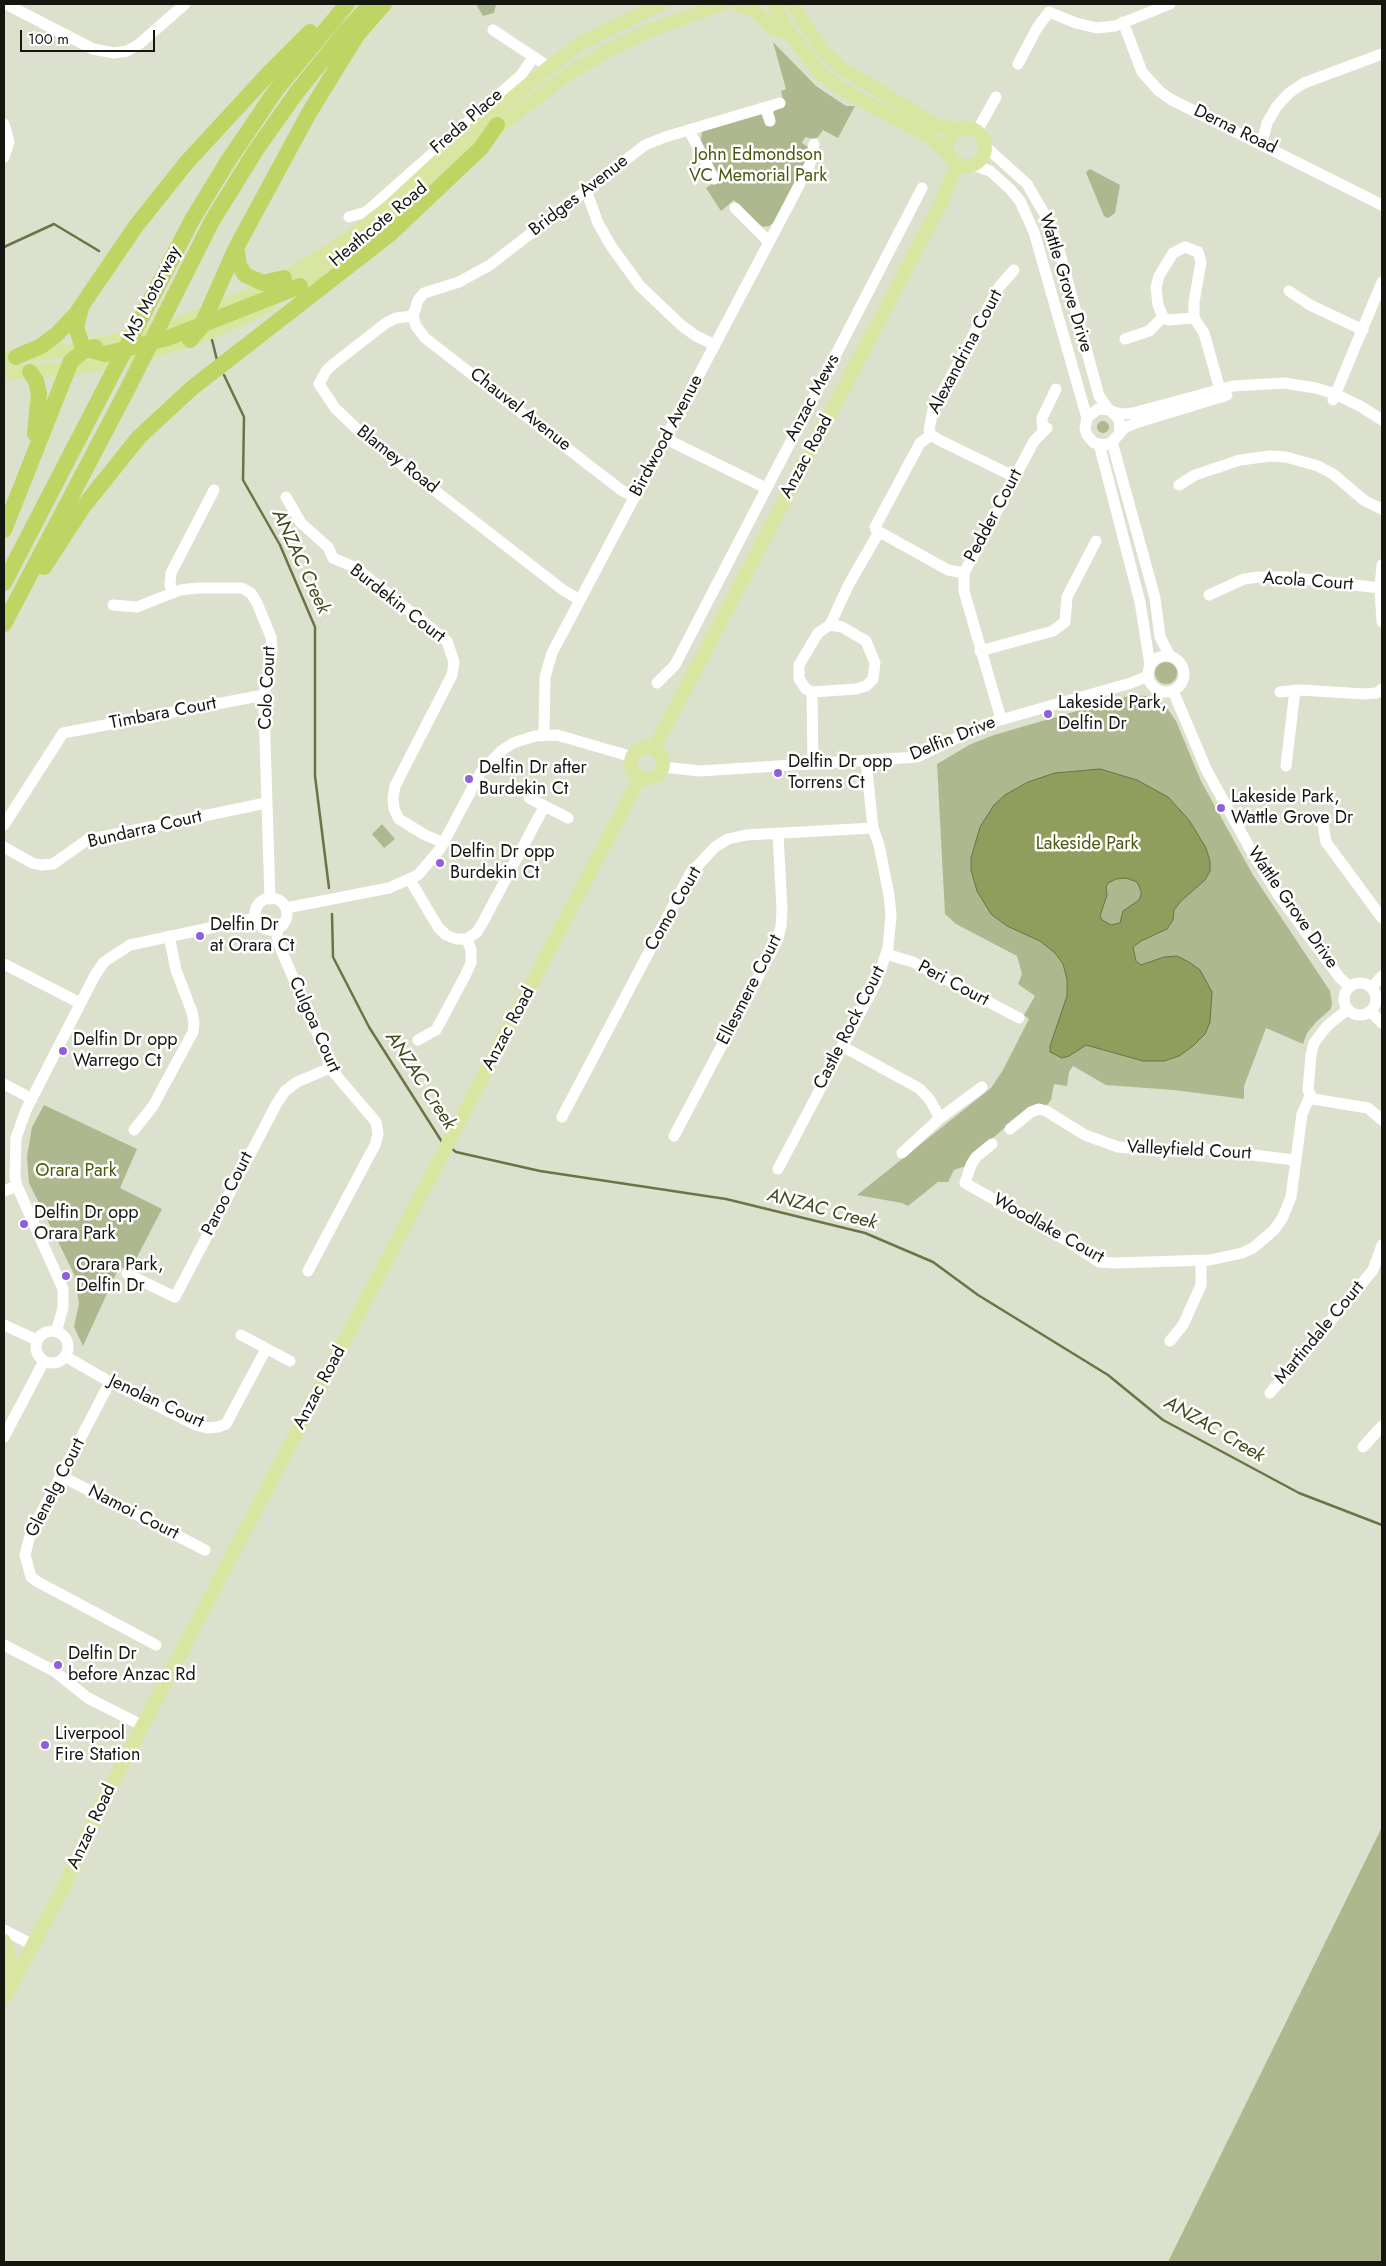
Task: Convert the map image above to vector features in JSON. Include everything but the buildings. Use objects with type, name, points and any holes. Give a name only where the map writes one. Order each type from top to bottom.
[{"type":"highway","points":[[10,358],[41,346],[56,335],[76,314],[136,226],[187,162],[270,72],[339,4]]},
{"type":"highway","name":"M5 Motorway","points":[[4,583],[192,220],[228,161],[276,90],[346,4]]},
{"type":"highway","name":"M5 Motorway","points":[[4,624],[128,388],[212,221],[256,150],[297,92],[345,32],[371,4]]},
{"type":"highway","points":[[190,340],[205,319],[236,248],[332,74],[358,35],[384,4]]},
{"type":"highway","points":[[4,637],[48,561],[83,507],[140,437],[206,376],[390,234],[481,148],[498,125]]},
{"type":"highway","points":[[236,248],[239,265],[245,275],[262,283],[284,278]]},
{"type":"highway","points":[[4,530],[28,466],[75,356],[170,337],[205,319],[300,286]]},
{"type":"highway","points":[[84,301],[77,318],[76,327],[97,351]]},
{"type":"highway","points":[[28,466],[37,425],[39,393],[36,381],[30,372]]},
{"type":"main road","name":"Heathcote Road","points":[[205,319],[284,278],[344,241],[389,207],[453,148],[548,67],[583,42],[662,4]]},
{"type":"main road","name":"Heathcote Road","points":[[170,337],[190,340],[240,320],[300,286],[350,253],[461,155],[567,74],[605,52],[650,30],[723,4]]},
{"type":"main road","points":[[737,4],[756,12],[774,28],[791,35]]},
{"type":"main road","points":[[773,4],[791,35],[822,75],[841,88],[930,137],[948,152],[957,164],[962,166],[973,165],[982,157],[985,146],[981,135],[977,131],[968,128],[958,130],[936,125],[840,67],[823,51],[802,10],[792,4]]},
{"type":"main road","points":[[948,152],[949,140],[958,130]]},
{"type":"main road","name":"Anzac Road","points":[[654,748],[940,205],[957,164]]},
{"type":"main road","points":[[10,358],[97,351]]},
{"type":"main road","points":[[4,374],[68,369]]},
{"type":"main road","points":[[654,748],[662,757],[663,767],[661,772],[654,778],[640,777],[633,769],[633,757],[640,749],[654,748]]},
{"type":"main road","name":"Anzac Road","points":[[4,1999],[66,1883],[98,1812],[640,777]]},
{"type":"main road","points":[[4,1941],[9,1954],[13,1982]]},
{"type":"street","points":[[6,4],[93,49],[114,53],[127,51],[138,45],[185,4]]},
{"type":"street","points":[[1018,64],[1036,28],[1049,12],[1076,23],[1097,28],[1114,26],[1170,4]]},
{"type":"street","name":"Derna Road","points":[[1123,22],[1142,72],[1159,91],[1172,100],[1262,143],[1382,205]]},
{"type":"street","points":[[493,30],[548,67]]},
{"type":"street","points":[[1262,143],[1267,124],[1277,106],[1289,93],[1304,83],[1382,54]]},
{"type":"street","name":"Freda Place","points":[[349,217],[366,212],[520,75],[533,58]]},
{"type":"street","points":[[977,131],[996,97]]},
{"type":"street","name":"Bridges Avenue","points":[[413,316],[418,300],[424,293],[459,282],[490,265],[645,145],[780,103]]},
{"type":"street","points":[[766,108],[770,121]]},
{"type":"street","points":[[4,124],[9,142],[4,158]]},
{"type":"street","points":[[689,130],[714,178]]},
{"type":"street","name":"Birdwood Avenue","points":[[544,734],[545,678],[548,666],[580,600],[810,164],[814,144]]},
{"type":"street","name":"Wattle Grove Drive","points":[[985,146],[1027,184],[1048,220],[1059,250],[1099,396],[1111,411]]},
{"type":"street","name":"Wattle Grove Drive","points":[[973,165],[990,171],[1002,181],[1020,201],[1027,215],[1034,232],[1087,418]]},
{"type":"street","name":"Anzac Mews","points":[[657,683],[675,665],[922,188]]},
{"type":"street","points":[[586,190],[598,223],[611,246],[640,286],[681,325],[696,336],[715,345]]},
{"type":"street","points":[[735,208],[769,242]]},
{"type":"street","points":[[1194,318],[1168,320],[1163,317],[1158,305],[1156,287],[1159,276],[1173,252],[1185,247],[1198,252],[1201,262],[1195,290],[1194,318],[1204,333],[1221,393]]},
{"type":"street","name":"Alexandrina Court","points":[[1014,270],[999,287],[933,410],[929,430],[932,435],[1015,478]]},
{"type":"street","points":[[1334,397],[1382,282]]},
{"type":"street","points":[[1289,291],[1310,305],[1363,330]]},
{"type":"street","name":"Chauvel Avenue","points":[[413,316],[416,326],[425,338],[621,490],[635,497]]},
{"type":"street","name":"Blamey Road","points":[[413,316],[396,318],[386,323],[332,365],[326,371],[319,384],[335,408],[362,434],[563,590],[580,600]]},
{"type":"street","points":[[1125,339],[1149,331],[1163,317]]},
{"type":"street","points":[[1111,411],[1120,422],[1116,438],[1155,598],[1160,637],[1170,656],[1180,662],[1184,672],[1182,683],[1173,691],[1162,692],[1157,690],[1150,682],[1140,602],[1099,444],[1090,439],[1085,429],[1087,418],[1093,411],[1111,411],[1133,413],[1264,383],[1284,383],[1316,388],[1356,410],[1382,428]]},
{"type":"street","name":"Pedder Court","points":[[1001,720],[964,591],[964,573],[1034,441],[1045,430],[1042,418],[1056,389]]},
{"type":"street","points":[[1099,444],[1116,438],[1124,428],[1221,393]]},
{"type":"street","points":[[1334,397],[1360,406],[1382,420]]},
{"type":"street","points":[[932,435],[920,443],[875,527],[878,532],[948,570],[964,573]]},
{"type":"street","points":[[666,439],[766,488]]},
{"type":"street","points":[[1179,485],[1195,475],[1240,460],[1270,456],[1286,457],[1318,466],[1333,474],[1366,501],[1382,509]]},
{"type":"street","points":[[173,593],[170,585],[171,573],[214,490]]},
{"type":"street","name":"Burdekin Court","points":[[286,497],[301,523],[324,542],[333,558],[356,568],[447,641],[454,662],[452,675],[395,786],[393,798],[394,809],[399,819],[425,835],[444,843]]},
{"type":"street","points":[[830,625],[842,627],[866,641],[875,663],[874,676],[866,686],[856,689],[812,692],[806,689],[799,680],[799,665],[818,633],[830,625],[849,584],[878,532]]},
{"type":"street","points":[[980,651],[1053,631],[1065,622],[1067,597],[1096,541]]},
{"type":"street","points":[[1382,565],[1380,588],[1382,622]]},
{"type":"street","name":"Acola Court","points":[[1209,595],[1244,579],[1259,576],[1286,577],[1380,588]]},
{"type":"street","name":"Colo Court","points":[[113,605],[137,607],[188,588],[236,587],[251,593],[265,619],[271,637],[272,652],[264,694],[270,899]]},
{"type":"street","points":[[1149,671],[1158,657],[1170,656]]},
{"type":"street","name":"Delfin Drive","points":[[663,767],[700,771],[918,757],[972,730],[1131,683],[1149,671]]},
{"type":"street","points":[[1280,692],[1295,690],[1364,694],[1377,693],[1382,689]]},
{"type":"street","points":[[1286,766],[1295,690]]},
{"type":"street","name":"Wattle Grove Drive","points":[[1173,691],[1207,770],[1252,852],[1277,893],[1340,978],[1350,987]]},
{"type":"street","points":[[812,692],[813,764]]},
{"type":"street","name":"Timbara Court","points":[[4,825],[62,733],[264,694]]},
{"type":"street","points":[[286,908],[389,888],[410,880],[431,862],[444,843],[481,772],[490,761],[513,743],[544,734],[566,737],[633,757]]},
{"type":"street","name":"Castle Rock Court","points":[[778,1169],[876,983],[886,954],[892,914],[884,865],[873,828],[866,761]]},
{"type":"street","points":[[529,798],[568,818]]},
{"type":"street","name":"Bundarra Court","points":[[4,847],[41,866],[53,864],[87,840],[266,804]]},
{"type":"street","points":[[410,880],[438,927],[446,935],[456,940],[467,939],[477,932],[483,922],[544,807]]},
{"type":"street","points":[[1323,824],[1326,842],[1382,918]]},
{"type":"street","name":"Como Court","points":[[562,1117],[690,874],[715,847],[728,839],[746,834],[873,828]]},
{"type":"street","name":"Ellesmere Court","points":[[674,1136],[777,942],[782,910],[778,833]]},
{"type":"street","points":[[270,899],[280,901],[286,908],[285,923],[277,929],[263,928],[256,918],[259,905],[270,899]]},
{"type":"street","points":[[56,1332],[63,1308],[63,1289],[17,1186],[14,1168],[16,1138],[32,1098],[80,1003],[104,962],[116,952],[130,944],[256,918]]},
{"type":"street","name":"Culgoa Court","points":[[277,929],[282,952],[324,1048],[330,1068],[376,1122],[378,1134],[375,1145],[308,1271]]},
{"type":"street","points":[[134,1130],[153,1106],[192,1032],[194,1023],[192,1012],[176,970],[169,936]]},
{"type":"street","points":[[418,1040],[436,1030],[465,976],[471,963],[471,950],[467,939]]},
{"type":"street","name":"Peri Court","points":[[886,954],[913,962],[1019,1018]]},
{"type":"street","points":[[4,964],[80,1003]]},
{"type":"street","points":[[1371,988],[1382,976]]},
{"type":"street","points":[[1358,983],[1371,988],[1376,1000],[1370,1011],[1361,1015],[1348,1009],[1344,998],[1350,987],[1358,983]]},
{"type":"street","points":[[1348,1009],[1326,1026],[1314,1043],[1307,1082],[1310,1096],[1314,1100],[1368,1108],[1382,1120]]},
{"type":"street","points":[[1370,1011],[1382,1023]]},
{"type":"street","points":[[842,1046],[920,1088],[930,1100],[940,1118]]},
{"type":"street","name":"Paroo Court","points":[[128,1274],[175,1297],[285,1091],[297,1082],[330,1068]]},
{"type":"street","points":[[4,1084],[32,1098]]},
{"type":"street","points":[[902,1153],[940,1118],[982,1087]]},
{"type":"street","name":"Woodlake Court","points":[[992,1144],[976,1157],[965,1183],[1064,1238],[1099,1262],[1115,1264],[1200,1261],[1242,1253],[1263,1242],[1283,1217],[1291,1197],[1294,1160],[1302,1114],[1310,1096]]},
{"type":"street","name":"Valleyfield Court","points":[[1010,1129],[1030,1112],[1039,1109],[1046,1111],[1085,1135],[1118,1147],[1162,1151],[1205,1148],[1294,1160]]},
{"type":"street","points":[[4,1191],[17,1186]]},
{"type":"street","name":"Martindale Court","points":[[1270,1393],[1373,1270],[1382,1246]]},
{"type":"street","points":[[1170,1341],[1182,1324],[1201,1285],[1200,1261]]},
{"type":"street","points":[[4,1326],[37,1340]]},
{"type":"street","points":[[56,1332],[66,1341],[67,1351],[65,1356],[58,1362],[44,1361],[37,1353],[37,1340],[45,1333],[56,1332]]},
{"type":"street","points":[[241,1335],[290,1361]]},
{"type":"street","name":"Jenolan Court","points":[[65,1356],[110,1382],[196,1426],[218,1427],[226,1424],[234,1413],[266,1349]]},
{"type":"street","points":[[4,1437],[44,1361]]},
{"type":"street","name":"Glenelg Court","points":[[110,1382],[29,1539],[25,1554],[31,1577],[156,1645]]},
{"type":"street","points":[[1363,1447],[1382,1426]]},
{"type":"street","name":"Namoi Court","points":[[61,1476],[205,1550]]},
{"type":"street","points":[[4,1645],[54,1671],[88,1698],[143,1726]]},
{"type":"street","points":[[4,1930],[33,1945]]},
{"type":"green space","points":[[476,4],[496,4],[494,13],[483,16]]},
{"type":"green space","name":"John Edmondson VC Memorial Park","points":[[773,42],[816,86],[846,106],[855,106],[838,138],[823,130],[814,139],[805,137],[802,143],[808,147],[808,156],[775,222],[763,227],[749,218],[734,200],[721,211],[706,188],[720,179],[701,140],[702,132],[707,127],[761,114],[766,126],[774,125],[772,113],[784,104],[781,91],[786,89]]},
{"type":"green space","points":[[1090,169],[1120,185],[1115,213],[1108,218],[1104,216],[1087,175],[1086,172]]},
{"type":"green space","points":[[1105,421],[1108,422],[1108,432],[1101,433],[1098,432],[1097,425],[1098,422]]},
{"type":"green space","points":[[1166,662],[1174,665],[1177,673],[1174,681],[1166,684],[1158,681],[1155,673],[1158,665]]},
{"type":"green space","name":"Lakeside Park","points":[[1132,695],[1146,696],[1158,701],[1167,708],[1176,721],[1201,781],[1253,875],[1330,991],[1331,1009],[1307,1033],[1303,1044],[1266,1028],[1244,1086],[1244,1099],[1174,1090],[1106,1085],[1073,1066],[1069,1072],[1067,1086],[1054,1084],[1051,1100],[1047,1105],[1021,1114],[987,1143],[966,1166],[954,1170],[948,1182],[938,1182],[908,1206],[902,1203],[857,1195],[991,1088],[1003,1070],[1029,1019],[1024,1015],[1035,996],[1018,984],[1022,974],[1017,956],[956,924],[945,914],[937,764],[971,744],[994,735]]},
{"type":"green space","points":[[382,824],[395,839],[384,848],[372,834]]},
{"type":"green space","name":"Orara Park","points":[[44,1105],[137,1149],[120,1188],[162,1209],[136,1259],[117,1272],[83,1346],[74,1327],[79,1303],[74,1274],[29,1183],[27,1157],[32,1127]]},
{"type":"green space","points":[[1382,1827],[1382,2262],[1168,2262]]},
{"type":"shaded area","points":[[1100,769],[1137,780],[1168,797],[1189,820],[1206,848],[1210,861],[1210,871],[1205,880],[1181,901],[1174,910],[1173,920],[1167,929],[1141,941],[1133,947],[1136,961],[1141,965],[1164,957],[1177,956],[1189,962],[1200,970],[1212,992],[1210,1022],[1205,1034],[1179,1056],[1164,1061],[1143,1061],[1086,1045],[1069,1056],[1062,1058],[1050,1052],[1050,1046],[1067,996],[1067,979],[1063,964],[1055,953],[1040,941],[1007,926],[991,914],[977,891],[971,870],[971,858],[980,827],[994,805],[1005,795],[1028,782],[1055,773]],"holes":[[[1126,878],[1137,882],[1141,891],[1139,900],[1123,911],[1120,923],[1111,925],[1102,920],[1100,916],[1107,895],[1106,887],[1108,883],[1116,879]]]},
{"type":"waterway","name":"ANZAC Creek","points":[[4,247],[54,224],[99,251]]},
{"type":"waterway","name":"ANZAC Creek","points":[[212,340],[217,360]]},
{"type":"waterway","name":"ANZAC Creek","points":[[224,375],[244,417],[243,480],[280,545],[315,627],[315,776],[329,888]]},
{"type":"waterway","name":"ANZAC Creek","points":[[332,914],[333,957],[369,1027],[442,1142]]},
{"type":"waterway","name":"ANZAC Creek","points":[[451,1148],[456,1152],[540,1171],[726,1199],[865,1233],[933,1262],[978,1295],[1108,1375],[1163,1420],[1299,1493],[1382,1525]]},
{"type":"place","name":"Lakeside Park, Delfin Dr","points":[[1048,714]]},
{"type":"place","name":"Delfin Dr opp Torrens Ct","points":[[778,773]]},
{"type":"place","name":"Delfin Dr after Burdekin Ct","points":[[469,779]]},
{"type":"place","name":"Lakeside Park, Wattle Grove Dr","points":[[1221,808]]},
{"type":"place","name":"Delfin Dr opp Burdekin Ct","points":[[440,863]]},
{"type":"place","name":"Delfin Dr at Orara Ct","points":[[200,936]]},
{"type":"place","name":"Delfin Dr opp Warrego Ct","points":[[63,1051]]},
{"type":"place","name":"Delfin Dr opp Orara Park","points":[[24,1224]]},
{"type":"place","name":"Orara Park, Delfin Dr","points":[[66,1276]]},
{"type":"place","name":"Delfin Dr before Anzac Rd","points":[[58,1665]]},
{"type":"place","name":"Liverpool Fire Station","points":[[45,1745]]}]
